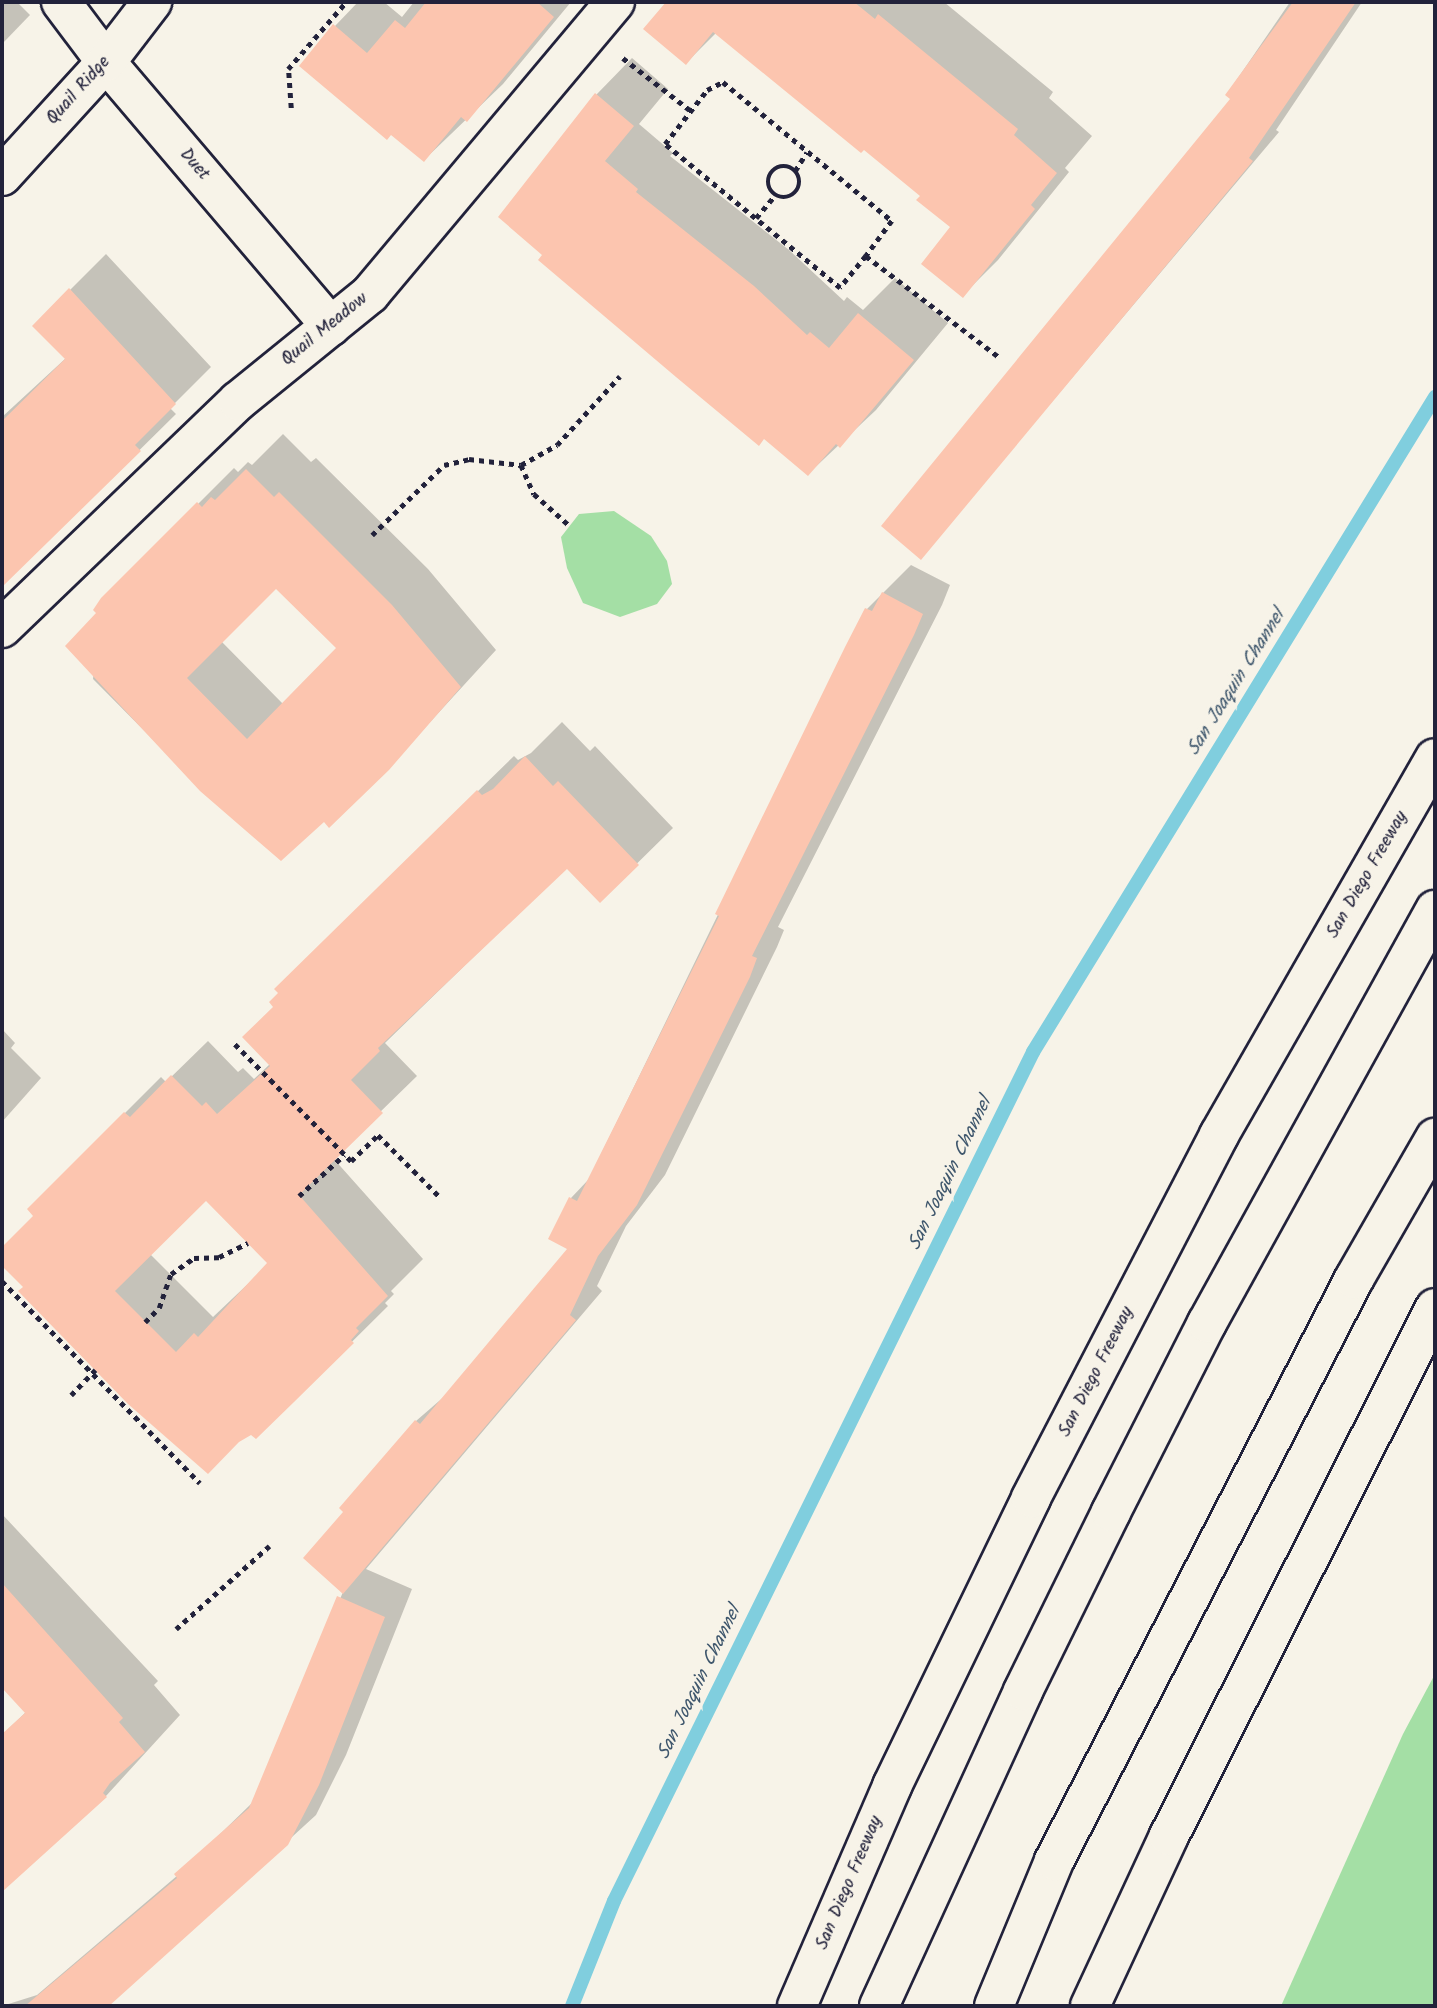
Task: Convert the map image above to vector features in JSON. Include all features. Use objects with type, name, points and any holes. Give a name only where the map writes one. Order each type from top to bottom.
[{"type":"main road","name":"Duet","points":[[61,2],[106,62],[331,326]]},
{"type":"main road","name":"Quail Ridge","points":[[2,176],[106,62],[152,2]]},
{"type":"main road","name":"Quail Meadow","points":[[2,628],[238,401],[370,294],[435,221],[615,2]]},
{"type":"main road","name":"San Diego Freeway","points":[[797,2006],[891,1786],[1031,1498],[1219,1135],[1435,758]]},
{"type":"main road","points":[[880,2006],[1023,1691],[1111,1512],[1207,1323],[1435,910]]},
{"type":"main road","points":[[994,2006],[1054,1861],[1354,1279],[1435,1138]]},
{"type":"main road","points":[[1090,2006],[1169,1836],[1435,1308]]},
{"type":"path","points":[[291,108],[288,69],[346,2]]},
{"type":"path","points":[[614,51],[691,111]]},
{"type":"path","points":[[723,82],[807,152],[892,221],[840,288],[665,144],[707,90],[723,82]]},
{"type":"path","points":[[794,171],[807,152]]},
{"type":"path","points":[[782,166],[794,171],[800,184],[796,193],[788,198],[775,195],[768,182],[772,172],[782,166]]},
{"type":"path","points":[[756,218],[775,195]]},
{"type":"path","points":[[866,256],[999,357]]},
{"type":"path","points":[[372,535],[444,465],[468,460],[520,465],[578,426],[620,376]]},
{"type":"path","points":[[520,465],[534,494],[570,526]]},
{"type":"path","points":[[235,1044],[351,1161],[378,1135],[439,1196]]},
{"type":"path","points":[[299,1196],[344,1155]]},
{"type":"path","points":[[145,1322],[159,1308],[171,1274],[194,1258],[219,1257],[248,1243]]},
{"type":"path","points":[[2,1281],[200,1483]]},
{"type":"path","points":[[71,1395],[94,1372]]},
{"type":"path","points":[[176,1629],[269,1546]]},
{"type":"green space","points":[[614,511],[651,536],[667,561],[672,584],[657,604],[620,617],[583,603],[567,568],[561,537],[579,514]]},
{"type":"green space","points":[[1435,1674],[1435,2006],[1281,2006],[1403,1734]]},
{"type":"building","points":[[426,2],[537,2],[554,17],[467,122],[461,117],[424,162],[391,135],[387,140],[299,66],[333,24],[367,53],[395,20],[405,28]]},
{"type":"building","points":[[666,2],[854,2],[875,19],[878,14],[1018,129],[1014,135],[1057,173],[1031,205],[1035,209],[963,298],[921,264],[950,227],[916,200],[920,196],[864,150],[861,153],[713,32],[686,65],[643,29]]},
{"type":"building","points":[[1293,2],[1356,2],[1249,158],[1253,161],[921,560],[881,526],[1230,99],[1225,95]]},
{"type":"building","points":[[595,93],[634,126],[605,161],[638,189],[636,192],[754,286],[807,335],[810,332],[829,348],[858,313],[914,360],[840,448],[836,444],[808,476],[764,439],[759,446],[676,377],[538,260],[542,255],[498,217]]},
{"type":"building","points":[[69,288],[176,404],[135,445],[141,451],[2,587],[2,421],[65,359],[32,326]]},
{"type":"building","points":[[246,469],[274,497],[279,492],[392,605],[461,687],[389,770],[329,828],[324,822],[281,861],[200,791],[65,646],[96,613],[93,610],[101,598],[197,502],[202,507],[211,497],[215,500]],"holes":[[[276,589],[336,648],[247,739],[187,678]]]},
{"type":"building","points":[[882,592],[923,614],[752,956],[757,958],[750,977],[637,1205],[598,1256],[570,1315],[576,1320],[343,1594],[303,1558],[343,1512],[339,1508],[415,1420],[420,1424],[567,1249],[548,1239],[569,1197],[577,1201],[719,916],[715,914],[845,647],[865,608],[872,611]]},
{"type":"building","points":[[525,756],[553,786],[558,781],[639,865],[600,903],[567,869],[378,1048],[380,1051],[351,1080],[383,1113],[299,1195],[388,1296],[356,1328],[359,1331],[351,1340],[354,1343],[256,1439],[251,1435],[239,1442],[208,1474],[128,1404],[18,1291],[23,1287],[2,1266],[2,1247],[33,1216],[27,1209],[124,1112],[130,1117],[171,1075],[202,1106],[206,1102],[217,1114],[270,1066],[242,1037],[273,1007],[269,1002],[278,993],[274,989],[477,790],[482,795],[493,789]],"holes":[[[206,1201],[267,1263],[198,1337],[194,1333],[176,1352],[115,1291]]]},
{"type":"building","points":[[2,1583],[123,1718],[119,1722],[145,1752],[110,1783],[103,1793],[107,1797],[2,1892],[2,1734],[25,1713],[2,1688]]},
{"type":"building","points":[[337,1596],[385,1617],[319,1785],[288,1845],[109,2006],[25,2006],[177,1878],[174,1874],[249,1808]]},
{"type":"waterway","name":"San Joaquin Channel","points":[[572,2006],[614,1901],[1033,1052],[1435,397]]}]
